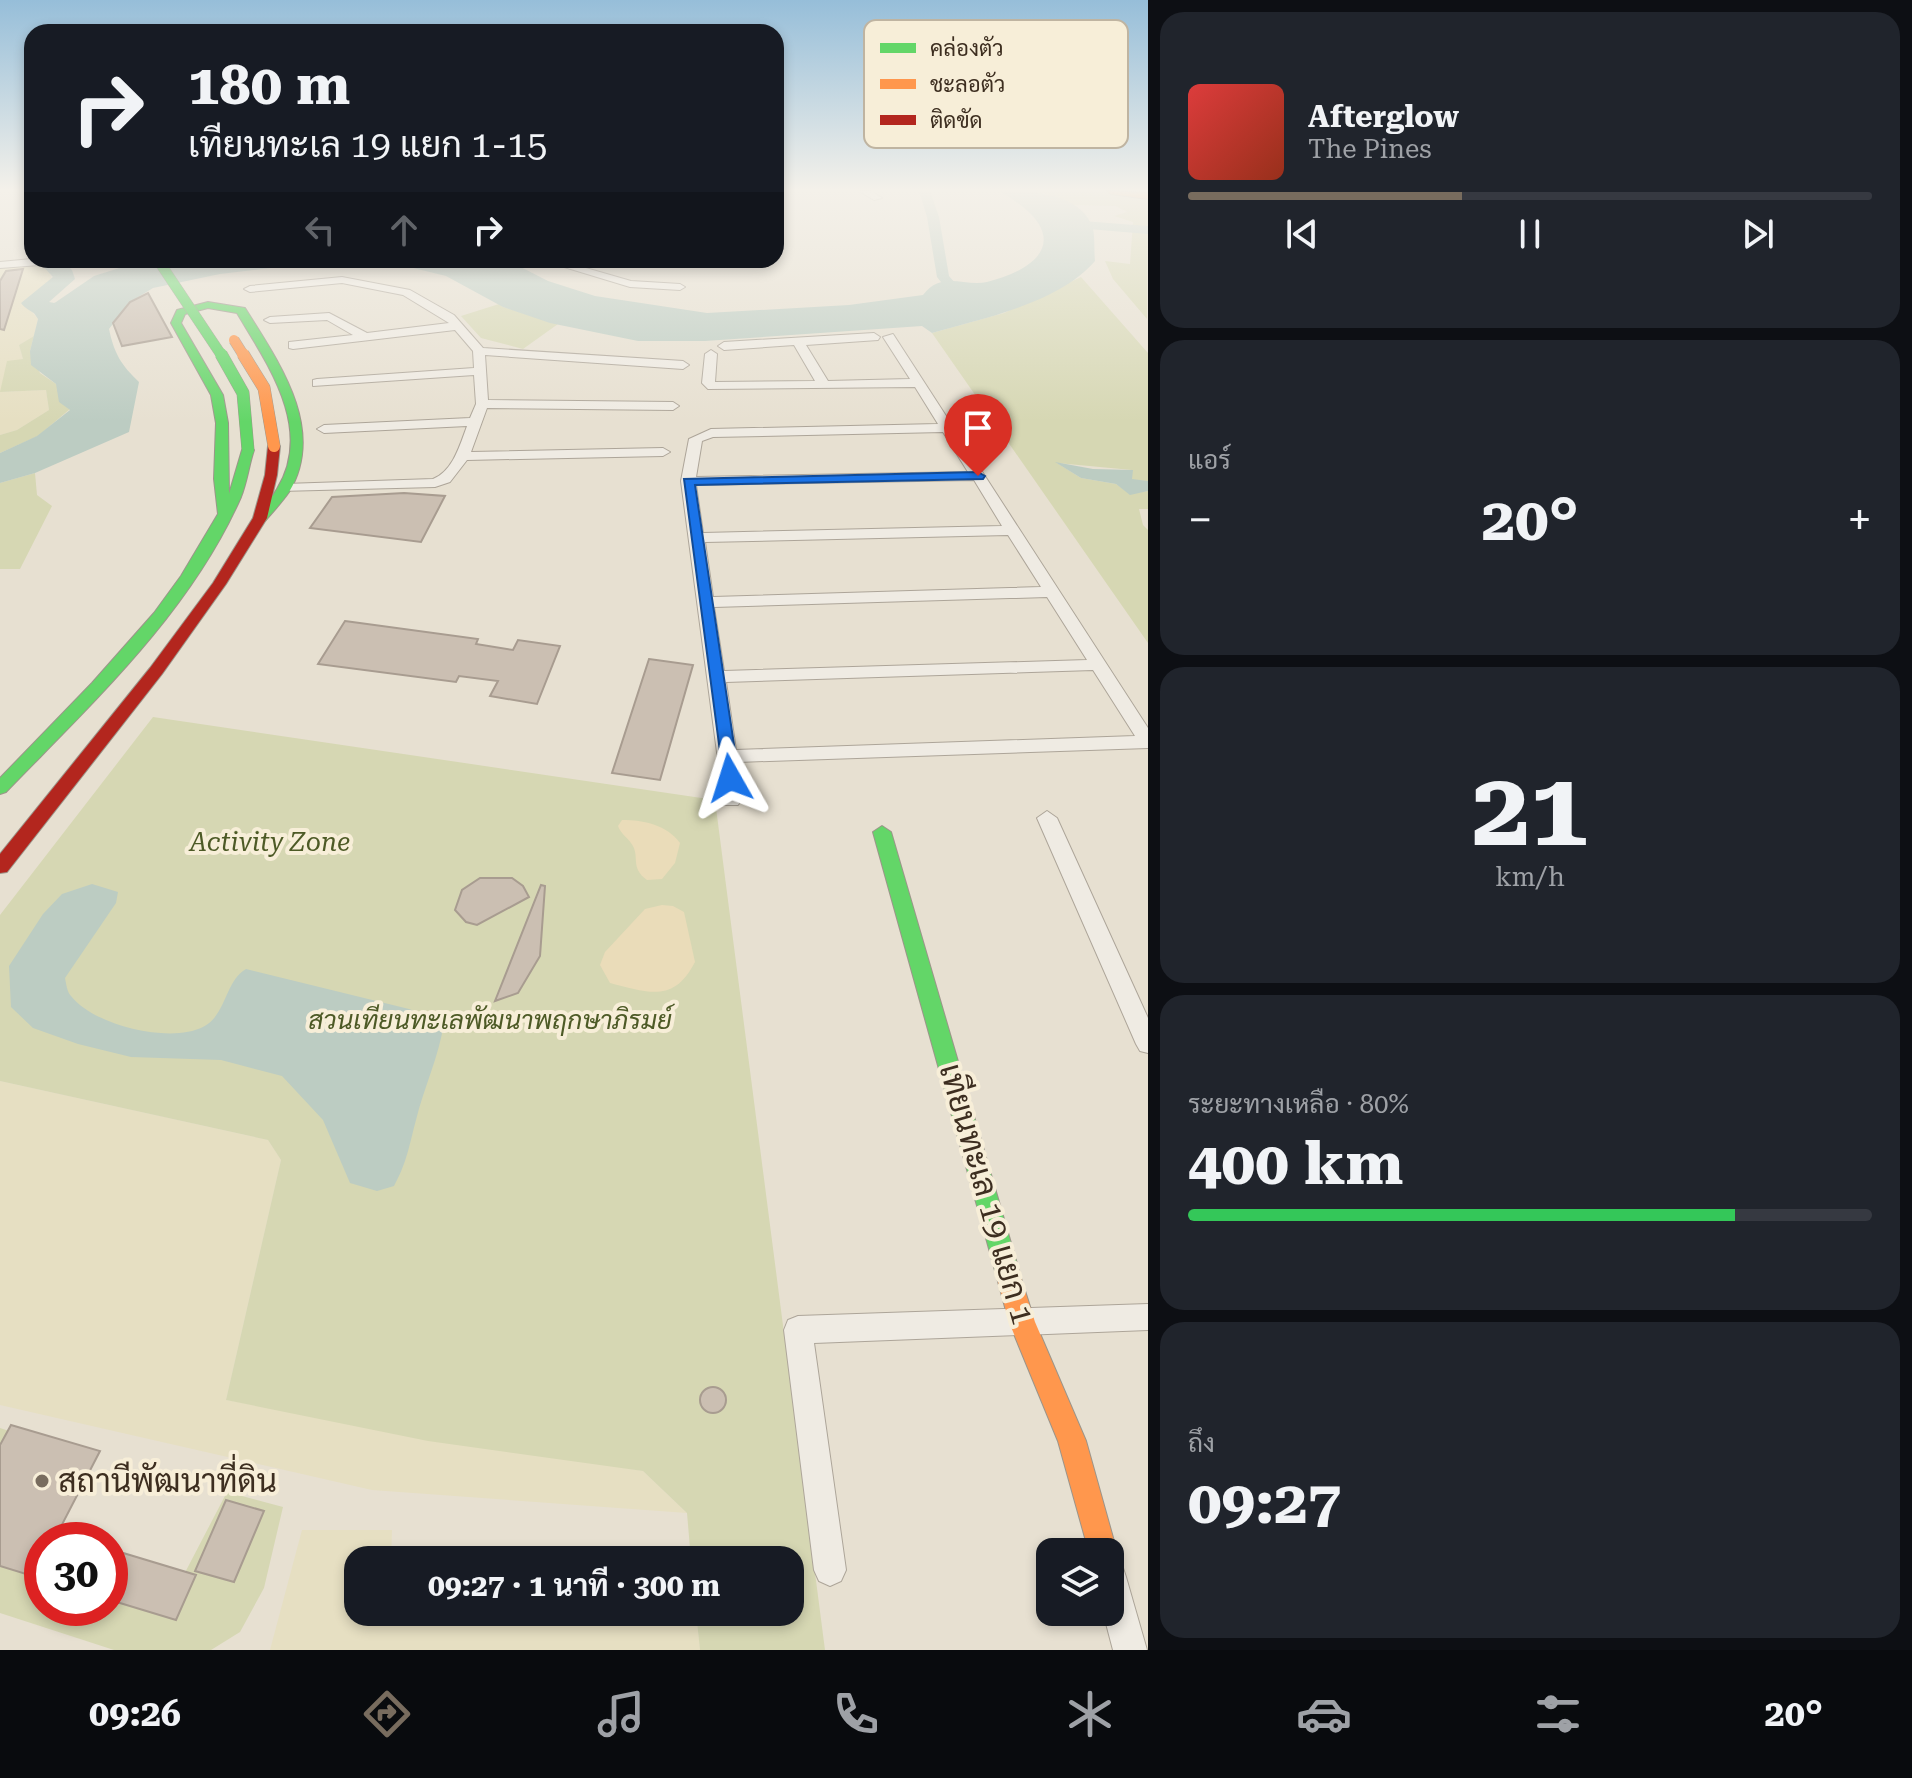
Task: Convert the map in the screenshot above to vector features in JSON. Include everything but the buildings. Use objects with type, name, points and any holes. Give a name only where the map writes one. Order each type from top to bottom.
[{"type":"main road","points":[[0,788],[186,583],[225,514],[246,466],[248,450],[243,393],[235,375],[163,268]]},
{"type":"main road","points":[[184,268],[264,388],[274,446],[271,475],[260,518]]},
{"type":"main road","points":[[0,867],[156,671],[219,584],[260,518],[279,500],[285,488],[297,455],[291,397],[241,310],[218,304],[188,309],[177,316],[176,323],[217,395],[222,423],[220,481],[225,514]]},
{"type":"main road","name":"เทียนทะเล 19 แยก 1","points":[[882,832],[1022,1322],[1072,1441],[1099,1538]]},
{"type":"street","points":[[574,268],[630,284],[680,287]]},
{"type":"street","points":[[250,289],[334,280],[400,290],[450,317],[479,351],[482,404],[463,456],[445,479],[435,483],[285,488]]},
{"type":"street","points":[[270,320],[329,316],[366,337]]},
{"type":"street","points":[[293,345],[458,326]]},
{"type":"street","points":[[724,346],[881,337],[949,428],[1148,742]]},
{"type":"street","points":[[799,343],[824,385]]},
{"type":"street","points":[[479,351],[683,365]]},
{"type":"street","points":[[711,354],[708,383],[712,386],[918,383]]},
{"type":"street","points":[[317,383],[480,371]]},
{"type":"street","points":[[482,404],[673,406]]},
{"type":"street","points":[[324,429],[475,422]]},
{"type":"street","points":[[731,800],[728,756],[688,481],[696,439],[702,435],[949,428]]},
{"type":"street","points":[[463,456],[663,452]]},
{"type":"street","points":[[688,481],[978,476]]},
{"type":"street","points":[[698,538],[1014,530]]},
{"type":"street","points":[[706,602],[1052,592]]},
{"type":"street","points":[[715,677],[1097,665]]},
{"type":"street","points":[[728,756],[1148,742]]},
{"type":"street","points":[[1047,818],[1148,1044]]},
{"type":"street","points":[[830,1570],[798,1330],[1148,1317]]},
{"type":"street","points":[[1123,1626],[1130,1650]]},
{"type":"shaded area","points":[[0,268],[49,268],[52,284],[23,301],[38,319],[34,336],[19,345],[23,359],[1,392],[46,390],[49,410],[17,430],[0,435]]},
{"type":"shaded area","points":[[120,268],[271,268],[220,274],[153,288],[130,302],[109,329],[119,358],[139,382],[129,432],[35,473],[0,483],[0,453],[37,436],[70,410],[59,402],[56,384],[31,365],[30,351],[38,319],[34,313],[94,276]]},
{"type":"shaded area","points":[[413,268],[523,268],[548,281],[595,296],[707,313],[849,305],[923,295],[930,287],[946,281],[987,282],[1023,268],[1088,268],[1062,288],[1020,307],[932,333],[922,326],[705,341],[638,341],[550,323],[503,307],[446,276]]},
{"type":"shaded area","points":[[1055,462],[1093,469],[1133,470],[1132,479],[1148,481],[1148,491],[1130,495],[1116,484],[1081,478]]},
{"type":"shaded area","points":[[92,884],[118,892],[116,903],[65,978],[70,994],[82,1006],[114,1023],[133,1029],[172,1033],[203,1027],[211,1022],[239,974],[246,969],[409,1009],[444,1022],[407,1154],[394,1186],[377,1191],[350,1183],[323,1120],[282,1076],[221,1060],[131,1057],[78,1044],[33,1028],[11,1007],[9,966],[43,914],[62,894]]},
{"type":"shaded area","points":[[0,1081],[268,1140],[281,1160],[226,1400],[643,1471],[687,1513],[372,1490],[0,1405]]},
{"type":"shaded area","points":[[302,1530],[392,1530],[391,1546],[344,1546],[344,1626],[697,1626],[700,1650],[270,1650]]},
{"type":"green space","points":[[1108,268],[1147,268],[1147,319],[1113,279]]},
{"type":"green space","points":[[1081,277],[1148,353],[1148,481],[1132,480],[1132,470],[1057,463],[1081,478],[1116,484],[1130,494],[1148,491],[1148,509],[1139,509],[1143,525],[1148,530],[1148,643],[932,333],[1004,313]]},
{"type":"green space","points":[[499,304],[558,324],[523,349],[481,338],[461,316]]},
{"type":"green space","points":[[34,336],[30,351],[40,373],[56,384],[70,409],[38,436],[0,453],[0,435],[17,430],[49,410],[46,390],[0,392],[7,361],[23,359],[19,345]]},
{"type":"green space","points":[[35,473],[37,495],[52,506],[20,569],[0,569],[0,483]]},
{"type":"green space","name":"สวนเทียนทะเลพัฒนาพฤกษาภิรมย์","points":[[153,717],[715,800],[825,1650],[700,1650],[697,1626],[804,1626],[804,1546],[690,1546],[687,1513],[643,1471],[428,1441],[226,1400],[281,1160],[268,1140],[0,1081],[0,915]]},
{"type":"green space","points":[[0,1428],[91,1458],[53,1522],[24,1522],[24,1621],[0,1613]]},
{"type":"green space","points":[[227,1492],[283,1507],[264,1588],[240,1632],[211,1650],[114,1650],[40,1626],[128,1626],[128,1573],[178,1586]]},
{"type":"sand","points":[[622,820],[654,825],[669,832],[680,843],[675,863],[662,879],[647,880],[638,871],[634,848],[618,826]]},
{"type":"sand","points":[[662,905],[684,912],[695,962],[687,975],[678,984],[659,992],[610,983],[600,965],[605,952],[645,909]]},
{"type":"waterway","points":[[57,268],[64,279],[33,303],[39,308],[79,314]]},
{"type":"waterway","points":[[942,268],[943,277],[962,299]]},
{"type":"traffic: fast","points":[[163,268],[235,375],[243,393],[248,450]]},
{"type":"traffic: fast","points":[[225,514],[220,479],[222,423],[217,395],[176,323],[181,312],[208,305],[241,310],[272,362],[294,414],[298,440],[294,466],[282,492],[260,518]]},
{"type":"traffic: fast","points":[[0,788],[98,687],[160,616],[213,539],[234,497],[248,450]]},
{"type":"traffic: fast","points":[[882,832],[1008,1274]]},
{"type":"traffic: slow","points":[[234,340],[264,388],[274,446]]},
{"type":"traffic: slow","points":[[1008,1274],[1022,1322],[1072,1441],[1099,1538]]},
{"type":"traffic: jam","points":[[0,867],[156,671],[219,584],[260,518],[271,475],[274,446]]},
{"type":"place","name":"สถานีพัฒนาที่ดิน","points":[[42,1481]]},
{"type":"route","points":[[730,778],[688,481],[978,476]]},
{"type":"park label","name":"Activity Zone","points":[[270,842]]}]
